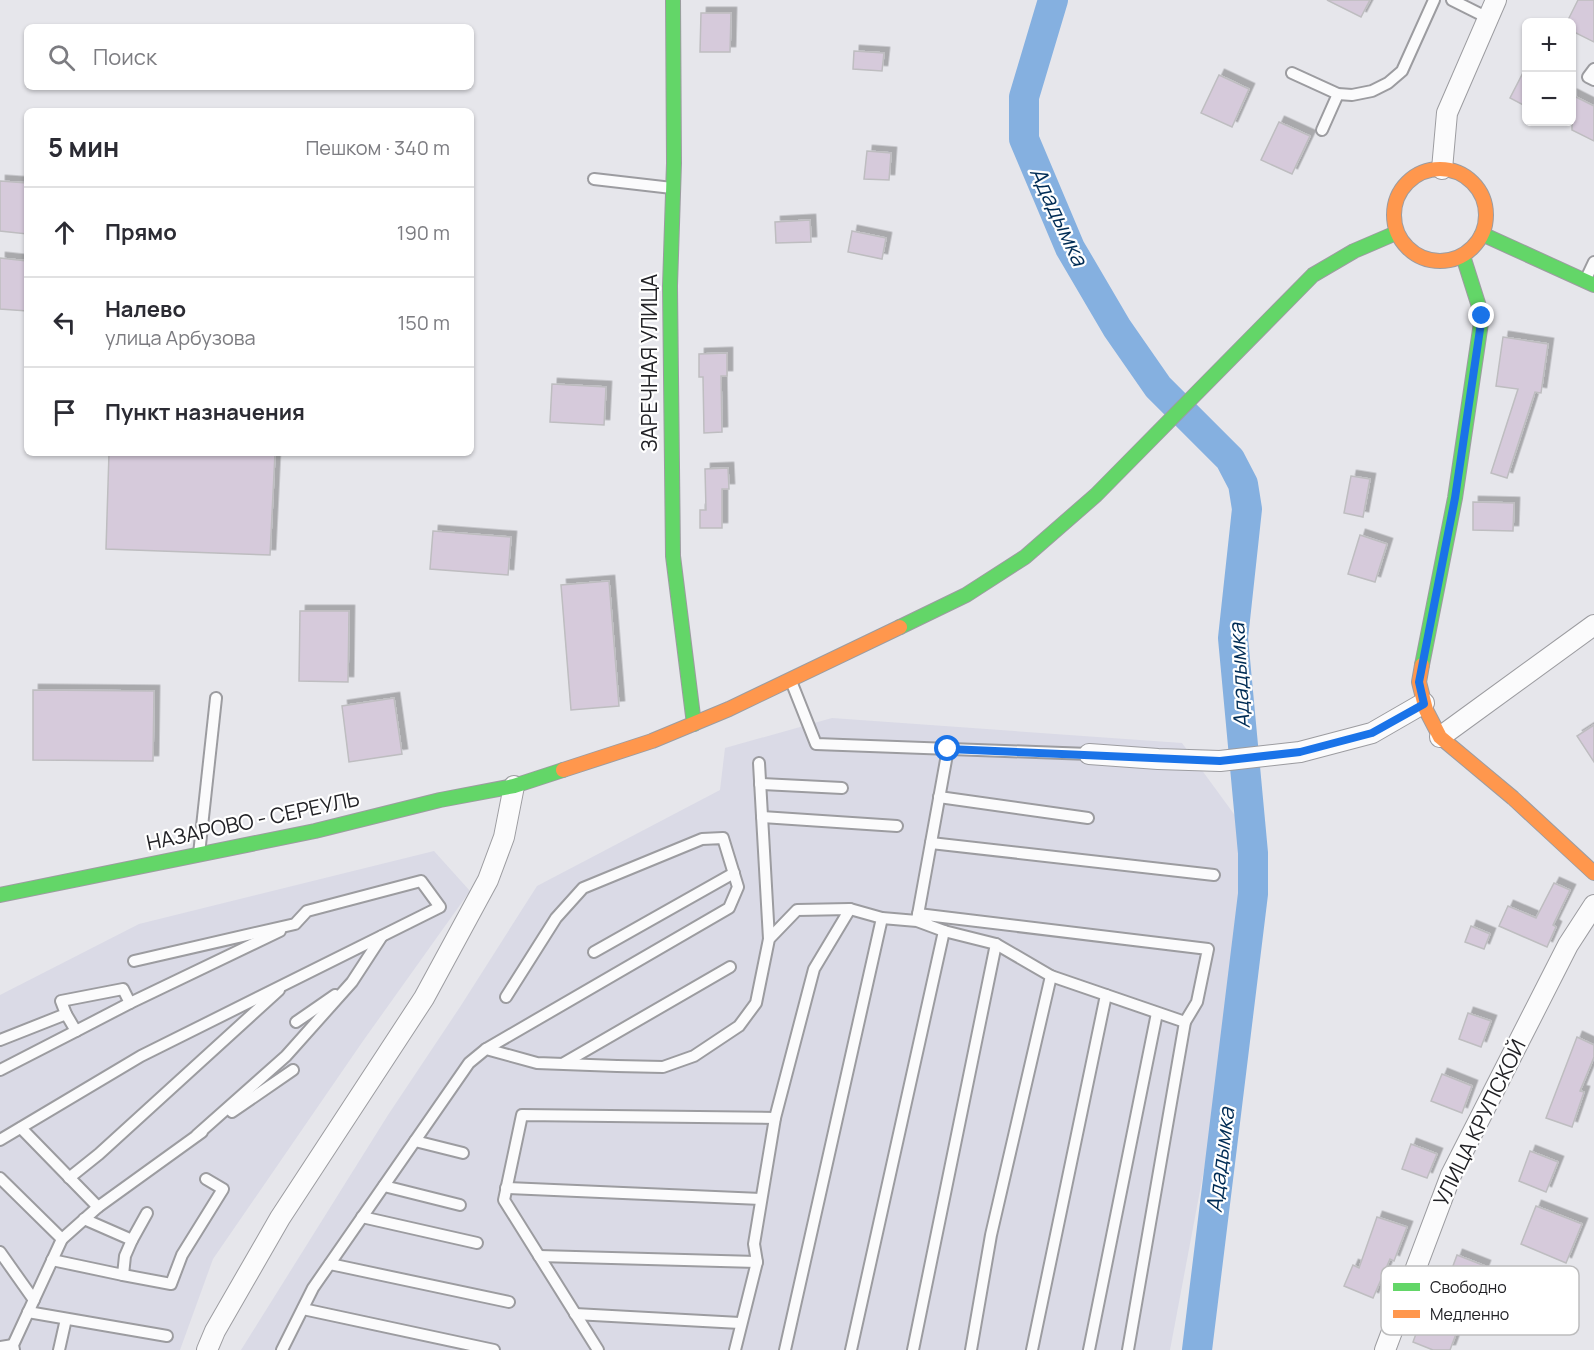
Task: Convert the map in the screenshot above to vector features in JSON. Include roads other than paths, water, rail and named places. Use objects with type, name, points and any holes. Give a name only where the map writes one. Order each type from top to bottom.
[{"type":"street","name":"ЗАРЕЧНАЯ УЛИЦА","points":[[673,0],[673,188],[670,286],[673,556],[694,724]]},
{"type":"street","points":[[1442,168],[1447,113],[1492,9]]},
{"type":"street","points":[[1442,168],[1462,174],[1473,182],[1480,191],[1485,204],[1486,218],[1482,234],[1473,248],[1463,256],[1450,261],[1438,262],[1426,260],[1407,249],[1396,233],[1393,213],[1401,189],[1409,180],[1419,173],[1442,168]]},
{"type":"street","name":"НАЗАРОВО - СЕРЕУЛЬ","points":[[0,895],[315,831],[440,800],[514,786],[652,741],[694,724],[966,595],[1025,557],[1096,495],[1313,275],[1354,251],[1396,233]]},
{"type":"street","points":[[1482,234],[1590,283]]},
{"type":"street","points":[[1463,256],[1482,316],[1455,498],[1419,682],[1424,704],[1440,737],[1514,798],[1594,873]]},
{"type":"street","points":[[1440,737],[1594,625]]},
{"type":"street","points":[[1089,754],[1220,761],[1300,752],[1372,733],[1424,704]]},
{"type":"street","points":[[207,1350],[215,1331],[280,1218],[429,988],[488,879],[504,837],[514,786]]},
{"type":"street","name":"УЛИЦА КРУПСКОЙ","points":[[1417,1266],[1451,1175],[1568,945],[1594,905]]},
{"type":"street","name":"УЛИЦА КРУПСКОЙ","points":[[1385,1350],[1391,1335]]},
{"type":"lane","points":[[1292,73],[1338,94],[1352,95],[1372,91],[1388,83],[1402,71],[1434,0]]},
{"type":"lane","points":[[1452,0],[1492,9]]},
{"type":"lane","points":[[1594,69],[1588,77],[1594,80]]},
{"type":"lane","points":[[1322,130],[1338,94]]},
{"type":"lane","points":[[594,179],[673,188]]},
{"type":"lane","points":[[1590,283],[1594,262]]},
{"type":"lane","points":[[790,678],[816,744],[1089,754]]},
{"type":"lane","points":[[199,855],[216,698]]},
{"type":"lane","points":[[917,918],[948,749]]},
{"type":"lane","points":[[486,1050],[537,1063],[663,1067],[694,1056],[739,1026],[756,1003],[769,939],[759,763]]},
{"type":"lane","points":[[760,784],[842,788]]},
{"type":"lane","points":[[939,797],[1088,818]]},
{"type":"lane","points":[[762,817],[897,826]]},
{"type":"lane","points":[[282,1350],[313,1288],[469,1063],[486,1050],[729,908],[738,887],[723,838],[702,839],[583,888],[556,918],[506,997]]},
{"type":"lane","points":[[931,843],[1214,875]]},
{"type":"lane","points":[[594,952],[734,873]]},
{"type":"lane","points":[[0,1070],[130,1003],[295,924],[307,910],[421,881],[440,907],[141,1056],[0,1140]]},
{"type":"lane","points":[[769,939],[797,910],[850,909],[882,918],[917,918],[1208,949],[1197,1002],[1185,1022],[1128,1350]]},
{"type":"lane","points":[[735,1350],[757,1262],[754,1245],[775,1118],[814,969],[850,909]]},
{"type":"lane","points":[[785,1350],[882,918]]},
{"type":"lane","points":[[917,918],[944,931],[996,944],[1051,976],[1185,1022]]},
{"type":"lane","points":[[134,961],[295,924]]},
{"type":"lane","points":[[851,1350],[944,931]]},
{"type":"lane","points":[[197,1135],[286,1056],[352,982],[383,935]]},
{"type":"lane","points":[[913,1350],[996,944]]},
{"type":"lane","points":[[562,1064],[730,967]]},
{"type":"lane","points":[[971,1350],[991,1234],[1051,976]]},
{"type":"lane","points":[[69,1178],[99,1154],[290,980]]},
{"type":"lane","points":[[296,1022],[352,982]]},
{"type":"lane","points":[[76,1031],[61,1001],[123,989],[130,1003]]},
{"type":"lane","points":[[1032,1350],[1106,995]]},
{"type":"lane","points":[[1089,1350],[1157,1012]]},
{"type":"lane","points":[[0,1040],[66,1014]]},
{"type":"lane","points":[[0,1347],[13,1347],[62,1239],[98,1207],[197,1135],[293,1070]]},
{"type":"lane","points":[[598,1350],[504,1200],[522,1115],[775,1118]]},
{"type":"lane","points":[[21,1128],[98,1207]]},
{"type":"lane","points":[[415,1141],[463,1153]]},
{"type":"lane","points":[[0,1178],[62,1239]]},
{"type":"lane","points":[[52,1260],[171,1284],[182,1255],[223,1190],[206,1179]]},
{"type":"lane","points":[[384,1186],[460,1205]]},
{"type":"lane","points":[[506,1188],[761,1199]]},
{"type":"lane","points":[[123,1275],[125,1256],[147,1213]]},
{"type":"lane","points":[[362,1218],[477,1243]]},
{"type":"lane","points":[[84,1220],[132,1240]]},
{"type":"lane","points":[[0,1252],[34,1300]]},
{"type":"lane","points":[[539,1256],[757,1262]]},
{"type":"lane","points":[[330,1264],[509,1302]]},
{"type":"lane","points":[[303,1309],[494,1350]]},
{"type":"lane","points":[[28,1312],[166,1336]]},
{"type":"lane","points":[[575,1314],[740,1323]]},
{"type":"lane","points":[[59,1350],[66,1319]]},
{"type":"waterway","name":"Ададымка","points":[[1053,0],[1024,97],[1024,139],[1070,248],[1117,328],[1158,387],[1230,459],[1243,484],[1247,509],[1233,638],[1253,853],[1253,894],[1197,1350]]}]
